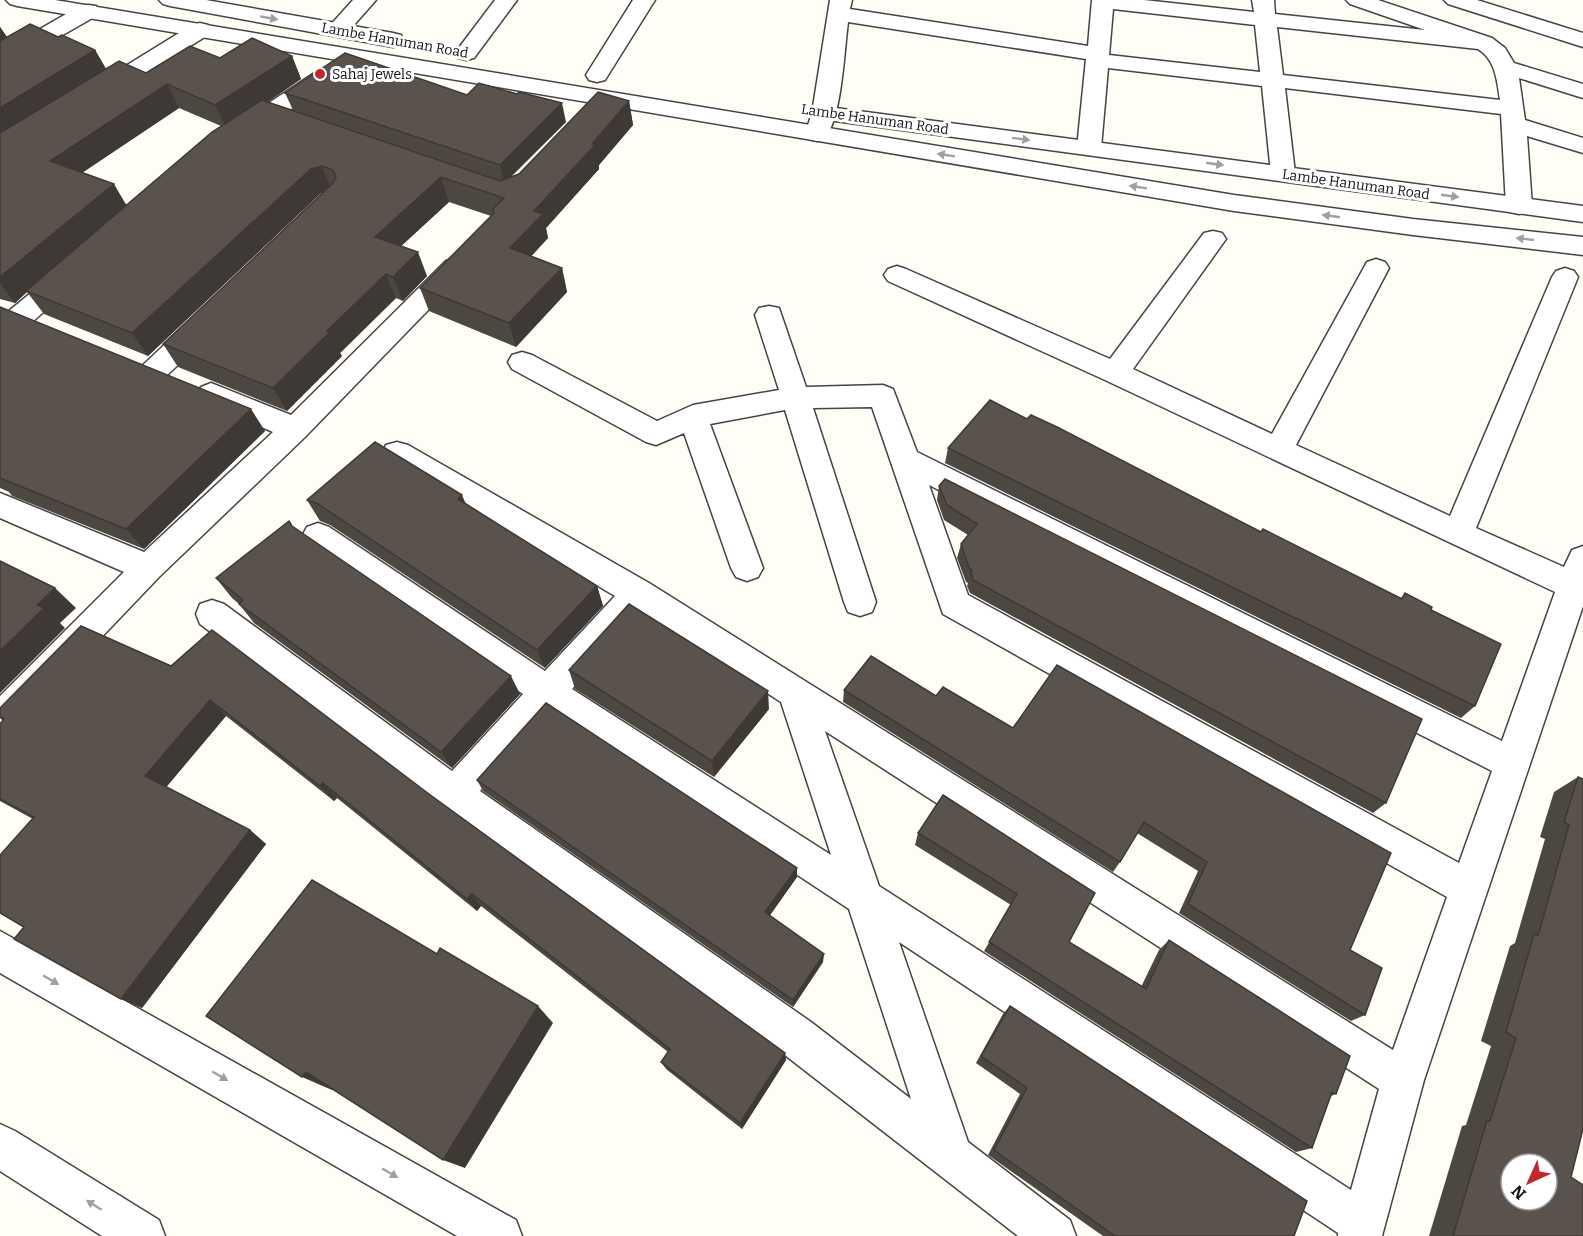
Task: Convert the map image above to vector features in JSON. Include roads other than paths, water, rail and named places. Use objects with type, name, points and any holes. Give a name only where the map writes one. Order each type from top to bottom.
[{"type":"street","points":[[17,0],[356,56],[597,106],[821,123],[1234,203],[1413,228],[1583,246]]},
{"type":"street","name":"Lambe Hanuman Road","points":[[170,0],[227,5],[338,30],[419,44]]},
{"type":"street","points":[[338,30],[365,0]]},
{"type":"street","points":[[466,53],[506,0]]},
{"type":"street","points":[[597,75],[644,0]]},
{"type":"street","points":[[1357,0],[1484,44],[1495,50],[1505,67],[1513,116],[1519,206]]},
{"type":"street","points":[[1455,0],[1583,40]]},
{"type":"street","points":[[1089,148],[1103,1],[1265,10],[1484,44]]},
{"type":"street","points":[[821,123],[839,7],[1098,57],[1513,116],[1583,146]]},
{"type":"street","points":[[1265,10],[1283,173]]},
{"type":"street","points":[[0,61],[88,11]]},
{"type":"street","points":[[80,104],[200,30]]},
{"type":"street","name":"Lambe Hanuman Road","points":[[442,49],[597,75],[821,123],[1089,148],[1583,214]]},
{"type":"street","points":[[225,143],[281,117],[356,56]]},
{"type":"street","points":[[1505,67],[1583,91]]},
{"type":"street","points":[[1115,373],[1213,239]]},
{"type":"street","points":[[0,720],[148,568],[295,429],[477,244]]},
{"type":"street","points":[[10,313],[82,263]]},
{"type":"street","points":[[1279,448],[1376,268]]},
{"type":"street","points":[[318,536],[547,691],[864,897],[1362,1230],[1402,1080],[1470,889],[1511,763],[1580,579],[1458,534],[1279,448],[897,275]]},
{"type":"street","points":[[1458,534],[1565,277]]},
{"type":"street","points":[[222,306],[163,375],[295,429]]},
{"type":"street","points":[[10,313],[51,329]]},
{"type":"street","points":[[769,315],[860,602]]},
{"type":"street","points":[[522,363],[656,434],[693,416],[795,398],[883,396],[955,604],[1470,889]]},
{"type":"street","points":[[693,416],[747,568]]},
{"type":"street","points":[[397,453],[638,593],[796,696],[1402,1080]]},
{"type":"street","points":[[906,460],[1511,763]]},
{"type":"street","points":[[0,505],[148,568]]},
{"type":"street","points":[[454,794],[638,593]]},
{"type":"street","points":[[212,614],[454,794],[796,1037],[1054,1236]]},
{"type":"street","points":[[796,696],[951,1156]]},
{"type":"street","points":[[0,951],[500,1236]]},
{"type":"street","points":[[0,1146],[143,1236]]},
{"type":"place","name":"Sahaj Jewels","points":[[320,74]]}]
